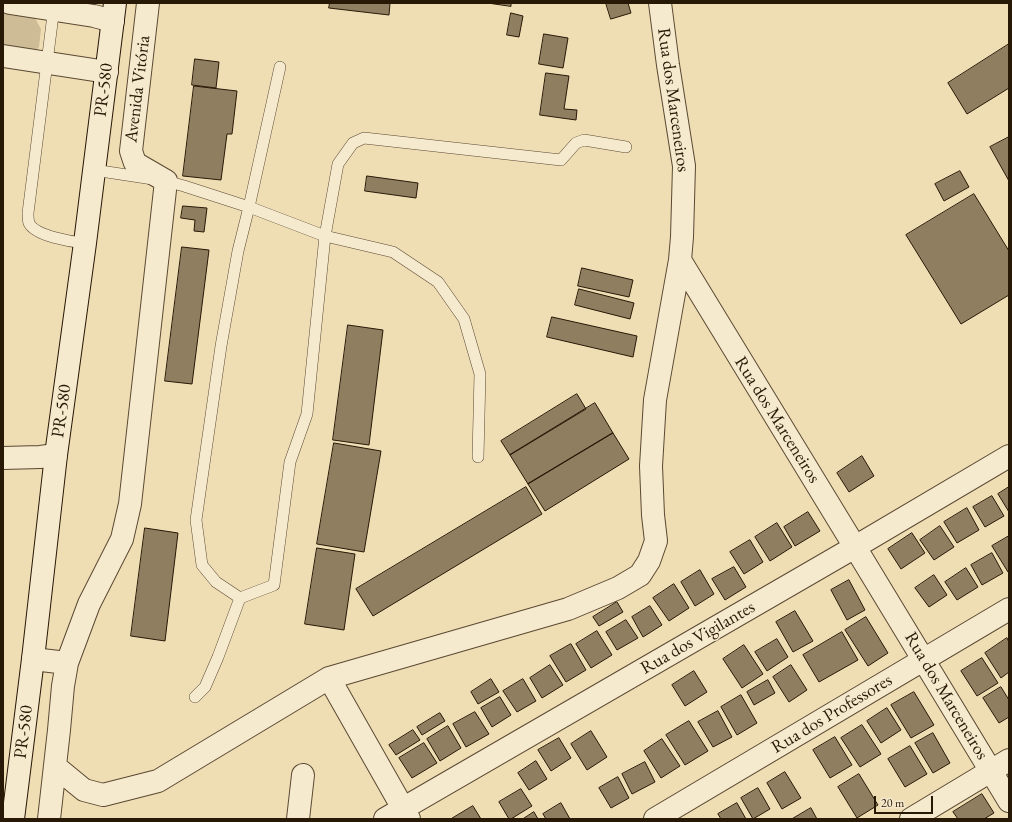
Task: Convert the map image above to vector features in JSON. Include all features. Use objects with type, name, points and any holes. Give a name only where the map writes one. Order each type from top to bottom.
[{"type":"street","points":[[10,3],[54,6],[94,16],[114,12]]},
{"type":"street","name":"Avenida Vitória","points":[[148,3],[131,151],[135,162],[166,181]]},
{"type":"street","name":"Rua dos Marceneiros","points":[[660,3],[684,166],[680,260],[924,660],[1000,766],[1009,801]]},
{"type":"street","name":"PR-580","points":[[13,819],[33,660],[56,455],[85,243],[114,12]]},
{"type":"street","points":[[3,56],[107,72]]},
{"type":"street","points":[[50,819],[56,767],[62,686],[67,663],[89,604],[122,539],[130,504],[166,181]]},
{"type":"street","points":[[56,767],[84,790],[103,795],[158,781],[328,678],[568,609],[618,588],[640,575],[649,561],[656,541],[653,515],[651,466],[656,400],[680,260]]},
{"type":"street","points":[[3,458],[56,455]]},
{"type":"street","name":"Rua dos Vigilantes","points":[[399,816],[1009,456]]},
{"type":"street","name":"Rua dos Professores","points":[[656,819],[1009,609]]},
{"type":"street","points":[[33,660],[67,663]]},
{"type":"street","points":[[328,678],[399,816]]},
{"type":"street","points":[[911,819],[1000,766]]},
{"type":"street","points":[[298,819],[303,775]]},
{"type":"lane","points":[[54,6],[28,213],[29,222],[39,232],[68,241],[85,243]]},
{"type":"lane","points":[[240,598],[216,582],[202,565],[196,520],[221,346],[238,251],[280,67]]},
{"type":"lane","points":[[195,697],[205,688],[240,598],[274,585],[290,462],[307,414],[325,236],[338,164],[353,144],[364,138],[561,160],[576,143],[584,140],[626,147]]},
{"type":"lane","points":[[94,170],[166,181],[249,207],[325,236],[393,252],[438,282],[464,319],[480,374],[478,457]]},
{"type":"shaded area","points":[[3,12],[35,18],[41,29],[39,47],[35,52],[3,46]]},
{"type":"building","points":[[330,3],[390,3],[389,15],[329,8]]},
{"type":"building","points":[[488,3],[511,3],[511,6]]},
{"type":"building","points":[[606,3],[628,3],[631,13],[611,19]]},
{"type":"building","points":[[511,13],[523,16],[519,37],[507,35]]},
{"type":"building","points":[[544,34],[568,38],[563,68],[539,64]]},
{"type":"building","points":[[1009,44],[1009,88],[967,114],[948,83]]},
{"type":"building","points":[[195,59],[219,62],[216,88],[192,85]]},
{"type":"building","points":[[546,73],[569,76],[564,109],[577,110],[576,120],[540,115]]},
{"type":"building","points":[[194,86],[237,91],[232,134],[227,134],[221,180],[183,176]]},
{"type":"building","points":[[1009,137],[1009,181],[990,147]]},
{"type":"building","points":[[960,171],[969,187],[944,201],[935,184]]},
{"type":"building","points":[[367,176],[418,183],[416,198],[365,191]]},
{"type":"building","points":[[974,194],[1009,251],[1009,295],[961,324],[906,235]]},
{"type":"building","points":[[183,206],[207,208],[204,232],[194,231],[195,220],[181,218]]},
{"type":"building","points":[[182,247],[209,250],[192,384],[165,381]]},
{"type":"building","points":[[582,268],[633,280],[629,297],[578,286]]},
{"type":"building","points":[[579,289],[634,303],[630,319],[575,305]]},
{"type":"building","points":[[552,317],[637,336],[633,357],[547,337]]},
{"type":"building","points":[[348,325],[383,330],[369,445],[333,440]]},
{"type":"building","points":[[577,394],[586,409],[510,455],[501,441]]},
{"type":"building","points":[[595,403],[613,433],[528,484],[510,455]]},
{"type":"building","points":[[613,433],[629,459],[545,511],[528,484]]},
{"type":"building","points":[[334,443],[381,451],[364,552],[317,544]]},
{"type":"building","points":[[862,456],[874,476],[849,492],[837,473]]},
{"type":"building","points":[[526,487],[542,514],[373,616],[356,589]]},
{"type":"building","points":[[1009,487],[1009,512],[998,494]]},
{"type":"building","points":[[992,496],[1004,516],[985,527],[973,507]]},
{"type":"building","points":[[967,508],[979,530],[957,543],[944,522]]},
{"type":"building","points":[[808,512],[820,531],[795,546],[784,527]]},
{"type":"building","points":[[777,523],[792,547],[770,561],[755,537]]},
{"type":"building","points":[[940,526],[954,547],[934,560],[920,540]]},
{"type":"building","points":[[145,528],[178,533],[165,641],[131,636]]},
{"type":"building","points":[[912,533],[925,553],[901,569],[888,549]]},
{"type":"building","points":[[1009,536],[1009,571],[1008,572],[992,546]]},
{"type":"building","points":[[750,540],[763,562],[744,574],[730,552]]},
{"type":"building","points":[[317,548],[355,554],[344,630],[305,624]]},
{"type":"building","points":[[992,553],[1003,573],[982,585],[971,565]]},
{"type":"building","points":[[734,567],[746,587],[725,600],[712,579]]},
{"type":"building","points":[[966,568],[978,587],[957,600],[945,582]]},
{"type":"building","points":[[700,570],[714,594],[695,606],[681,582]]},
{"type":"building","points":[[934,575],[947,595],[929,607],[915,588]]},
{"type":"building","points":[[849,580],[865,610],[847,620],[831,590]]},
{"type":"building","points":[[674,584],[689,608],[669,621],[653,598]]},
{"type":"building","points":[[617,602],[623,612],[599,626],[593,617]]},
{"type":"building","points":[[650,606],[662,625],[643,637],[632,617]]},
{"type":"building","points":[[795,611],[813,641],[793,652],[776,622]]},
{"type":"building","points":[[866,617],[888,653],[868,666],[845,630]]},
{"type":"building","points":[[626,620],[638,638],[617,650],[606,632]]},
{"type":"building","points":[[597,631],[612,655],[591,668],[576,644]]},
{"type":"building","points":[[842,632],[858,660],[819,682],[803,655]]},
{"type":"building","points":[[1007,638],[1009,642],[1009,672],[1001,678],[985,653]]},
{"type":"building","points":[[777,639],[788,657],[767,671],[755,652]]},
{"type":"building","points":[[571,644],[586,670],[566,682],[550,656]]},
{"type":"building","points":[[744,645],[763,674],[742,688],[723,659]]},
{"type":"building","points":[[982,658],[998,683],[977,696],[961,671]]},
{"type":"building","points":[[550,665],[563,685],[542,698],[530,678]]},
{"type":"building","points":[[791,665],[807,690],[789,702],[773,677]]},
{"type":"building","points":[[694,671],[707,692],[685,706],[672,685]]},
{"type":"building","points":[[491,679],[499,692],[478,704],[471,692]]},
{"type":"building","points":[[523,679],[536,701],[517,712],[503,691]]},
{"type":"building","points":[[768,680],[775,693],[754,705],[747,692]]},
{"type":"building","points":[[1001,687],[1009,700],[1009,717],[999,723],[983,698]]},
{"type":"building","points":[[914,692],[934,725],[911,738],[891,705]]},
{"type":"building","points":[[741,695],[757,723],[737,735],[721,707]]},
{"type":"building","points":[[500,697],[511,715],[492,727],[481,708]]},
{"type":"building","points":[[887,708],[901,730],[881,743],[867,721]]},
{"type":"building","points":[[718,711],[732,737],[713,747],[698,722]]},
{"type":"building","points":[[475,712],[489,734],[466,747],[453,724]]},
{"type":"building","points":[[440,713],[445,721],[422,735],[417,727]]},
{"type":"building","points":[[689,721],[708,751],[685,765],[666,735]]},
{"type":"building","points":[[862,725],[881,754],[860,767],[841,738]]},
{"type":"building","points":[[448,726],[461,748],[440,761],[427,739]]},
{"type":"building","points":[[413,730],[420,740],[396,755],[389,745]]},
{"type":"building","points":[[591,731],[607,757],[587,770],[571,744]]},
{"type":"building","points":[[933,733],[950,763],[933,773],[915,743]]},
{"type":"building","points":[[835,737],[852,765],[830,778],[813,750]]},
{"type":"building","points":[[559,738],[571,758],[551,771],[538,750]]},
{"type":"building","points":[[662,739],[680,766],[661,778],[644,751]]},
{"type":"building","points":[[424,743],[437,763],[412,778],[399,758]]},
{"type":"building","points":[[910,746],[927,774],[905,787],[888,759]]},
{"type":"building","points":[[536,761],[547,779],[529,790],[518,773]]},
{"type":"building","points":[[645,762],[655,782],[632,794],[622,774]]},
{"type":"building","points":[[785,772],[801,798],[782,809],[767,783]]},
{"type":"building","points":[[859,774],[878,805],[857,818],[838,787]]},
{"type":"building","points":[[618,777],[629,798],[611,808],[599,788]]},
{"type":"building","points":[[758,788],[770,809],[753,819],[741,798]]},
{"type":"building","points":[[521,789],[532,806],[509,819],[499,802]]},
{"type":"building","points":[[982,794],[994,813],[984,819],[958,819],[953,812]]},
{"type":"building","points":[[561,803],[570,819],[546,819],[543,814]]},
{"type":"building","points":[[737,803],[746,819],[721,819],[718,814]]},
{"type":"building","points":[[473,806],[481,819],[451,819]]},
{"type":"building","points":[[811,808],[817,819],[792,819]]},
{"type":"building","points":[[534,812],[538,819],[523,819]]}]
